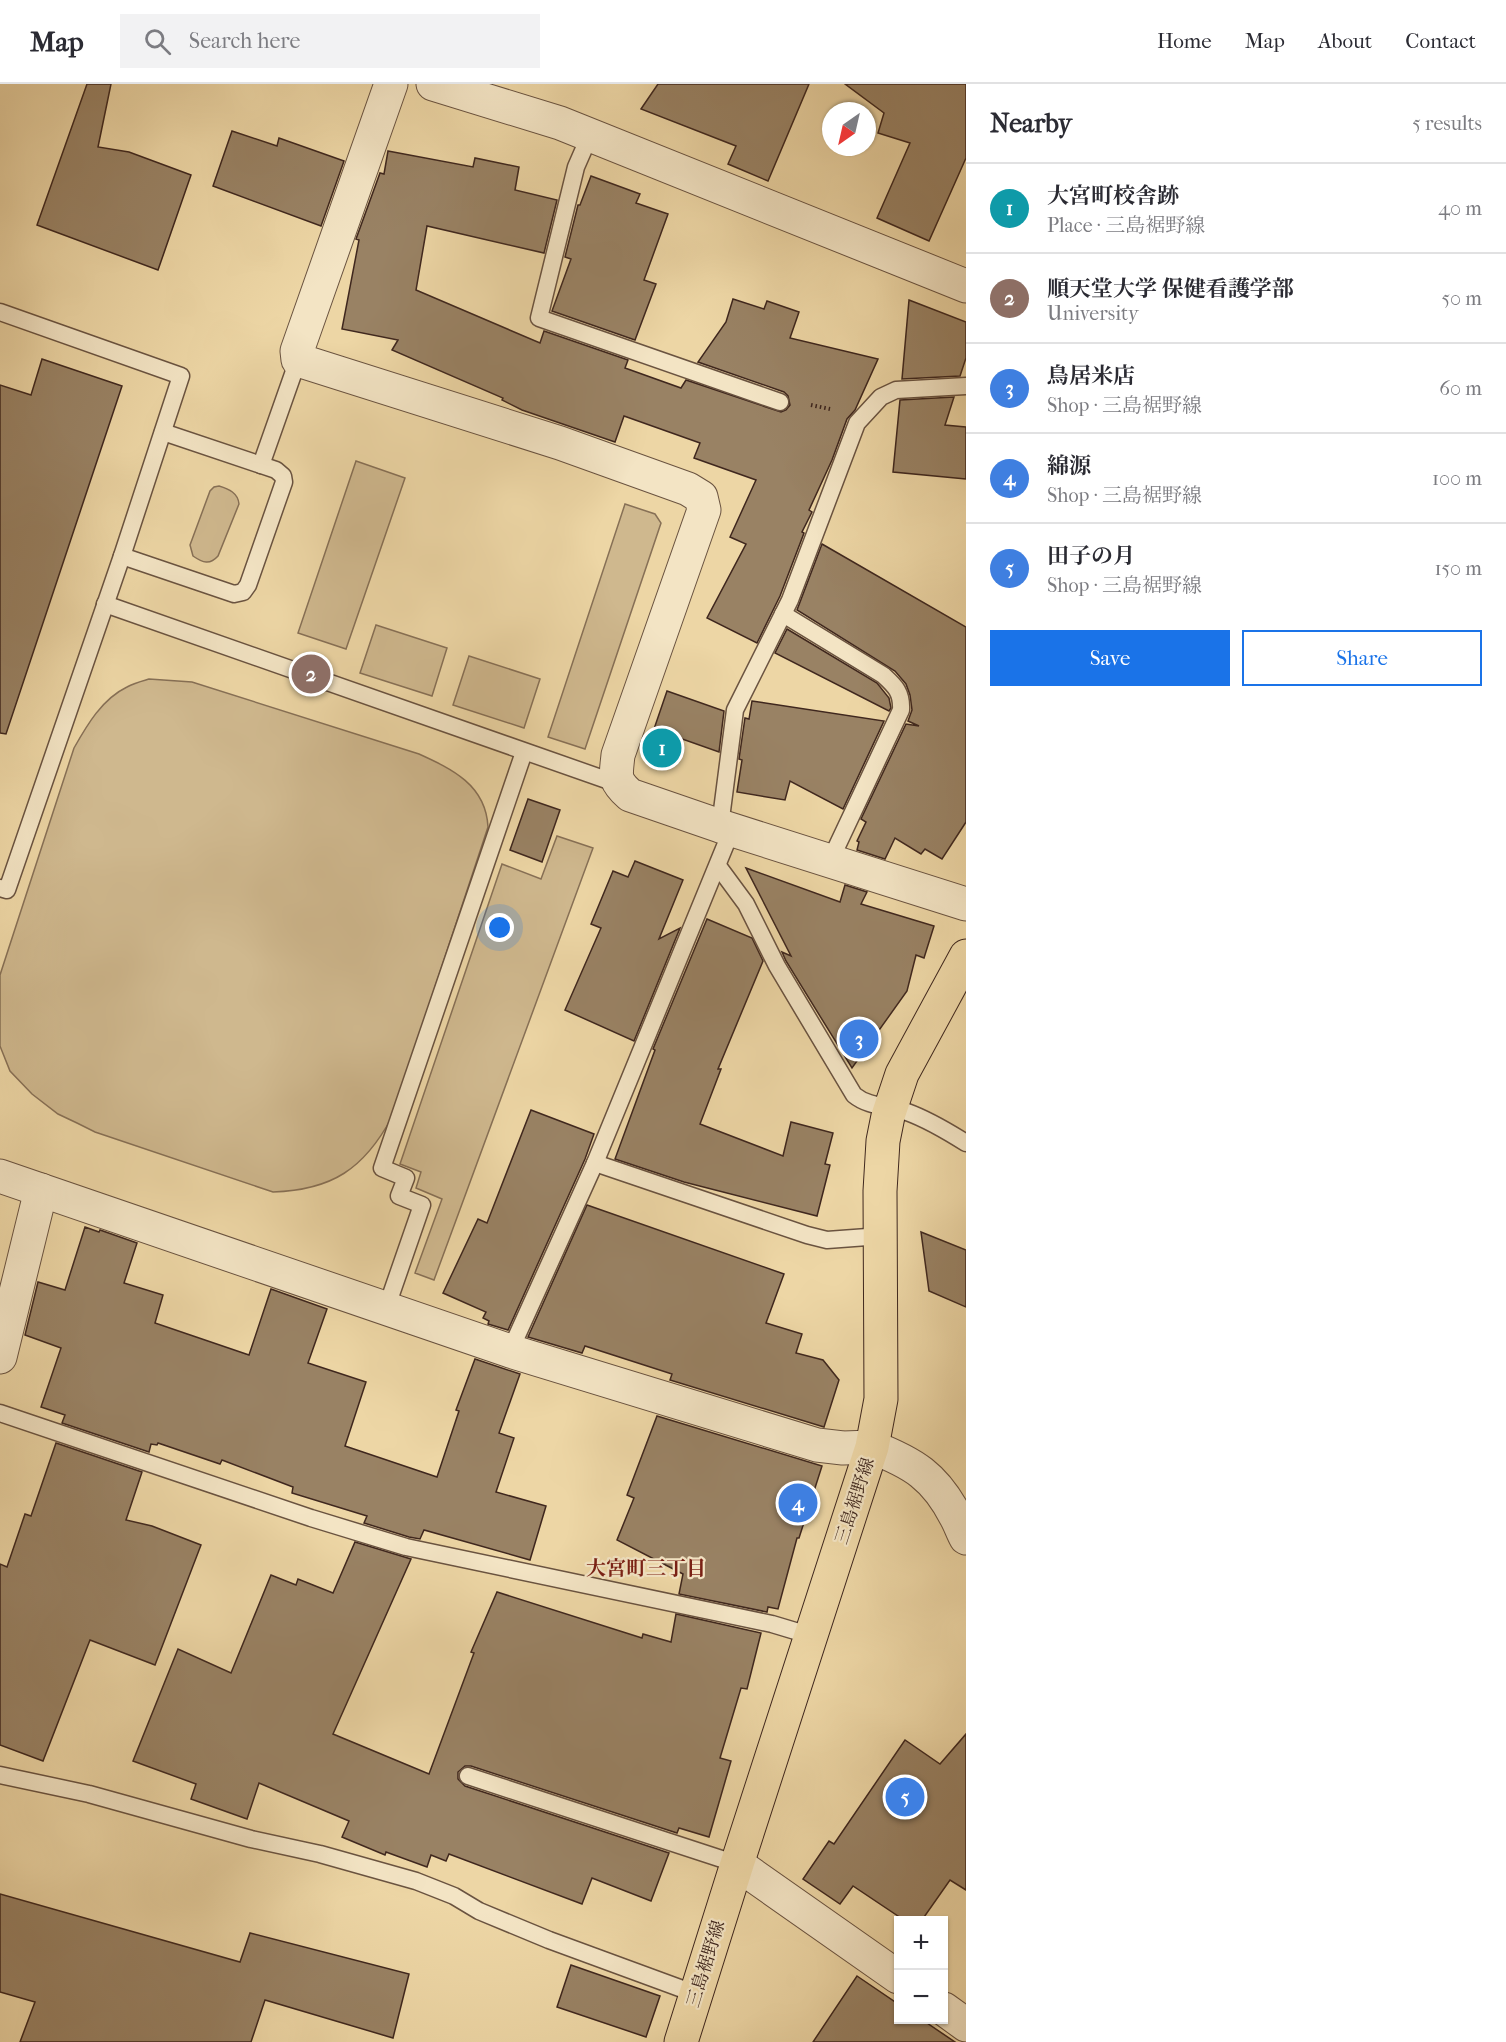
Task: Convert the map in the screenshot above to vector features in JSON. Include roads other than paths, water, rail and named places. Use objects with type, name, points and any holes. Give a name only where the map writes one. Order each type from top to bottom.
[{"type":"main road","name":"三島裾野線","points":[[681,2042],[872,1447],[881,1399],[880,1191],[883,1142],[890,1109],[902,1074],[966,956]]},
{"type":"street","points":[[391,84],[297,351],[298,360],[560,443],[688,489],[700,497],[704,510],[618,755],[616,778],[618,784],[630,795],[966,904]]},
{"type":"street","points":[[433,84],[470,89],[561,123],[966,286]]},
{"type":"street","points":[[0,1176],[510,1352],[817,1445],[843,1448],[872,1447],[905,1460],[932,1480],[966,1538]]},
{"type":"street","points":[[0,1357],[41,1190]]},
{"type":"street","points":[[737,1864],[894,1974]]},
{"type":"street","points":[[948,2012],[966,2025]]},
{"type":"lane","points":[[590,135],[576,167],[539,318],[780,402]]},
{"type":"lane","points":[[0,312],[181,376],[122,556],[7,890],[0,888]]},
{"type":"lane","points":[[261,465],[298,360]]},
{"type":"lane","points":[[510,1352],[595,1163],[718,866],[726,828],[735,710],[794,590],[858,423],[881,397],[896,390],[966,386]]},
{"type":"lane","points":[[122,556],[234,594],[243,592],[248,585],[284,482],[283,476],[276,471],[163,432]]},
{"type":"lane","points":[[105,604],[618,784]]},
{"type":"lane","points":[[783,614],[883,675],[895,686],[902,698],[901,710],[830,861]]},
{"type":"lane","points":[[386,1309],[422,1205],[399,1196],[406,1178],[382,1168],[524,752]]},
{"type":"lane","points":[[718,866],[746,904],[777,966],[854,1095],[863,1102],[903,1110],[929,1120],[966,1143]]},
{"type":"lane","points":[[595,1163],[807,1235],[827,1240],[880,1236]]},
{"type":"lane","points":[[0,1413],[311,1518],[406,1547],[772,1624],[812,1636]]},
{"type":"lane","points":[[0,1775],[89,1794],[250,1839],[320,1854],[416,1881],[454,1896],[479,1911],[549,1940],[696,1994]]},
{"type":"lane","points":[[468,1776],[737,1864]]},
{"type":"place","name":"順天堂大学 保健看護学部","points":[[311,674]]},
{"type":"place","name":"大宮町校舎跡","points":[[662,748]]},
{"type":"place","name":"鳥居米店","points":[[859,1039]]},
{"type":"place","name":"綿源","points":[[798,1503]]},
{"type":"place","name":"田子の月","points":[[905,1797]]},
{"type":"district","name":"大宮町三丁目","points":[[646,1568]]}]
